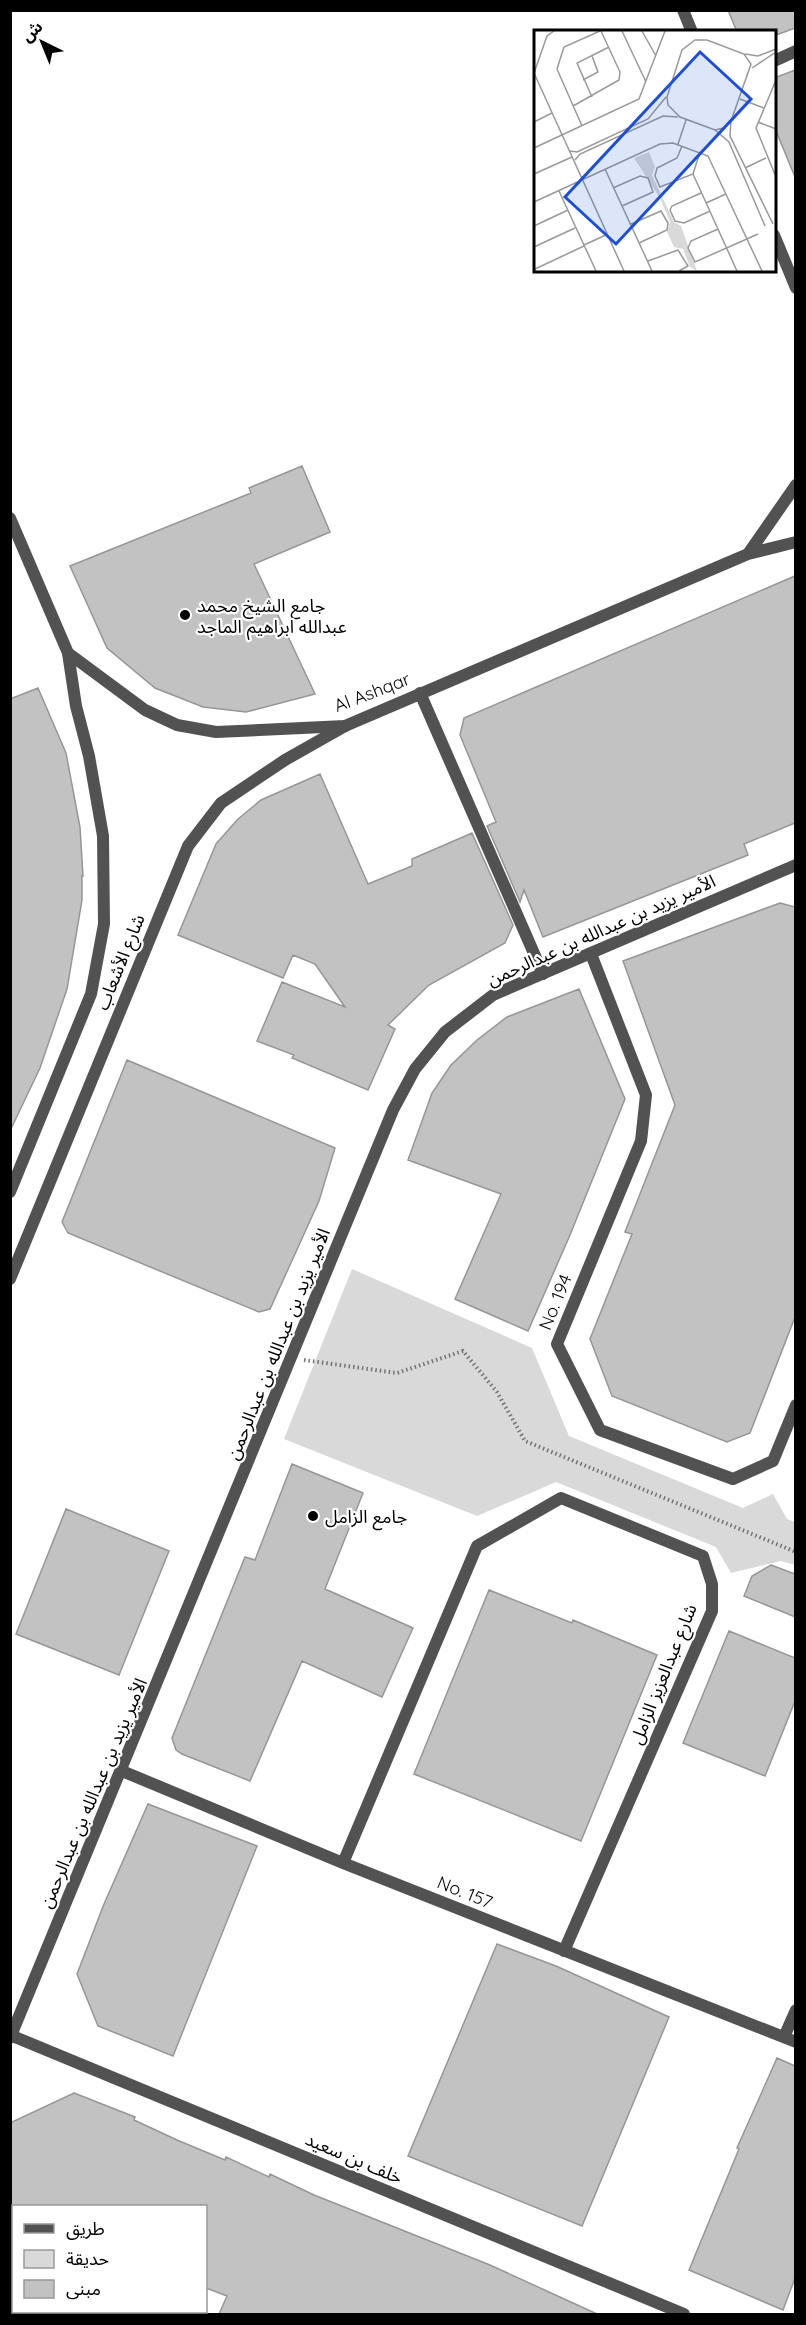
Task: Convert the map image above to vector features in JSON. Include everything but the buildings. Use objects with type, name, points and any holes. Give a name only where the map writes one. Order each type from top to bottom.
[{"type":"street","points":[[683,10],[691,30]]},
{"type":"street","points":[[776,59],[795,51]]},
{"type":"street","points":[[776,240],[795,288]]},
{"type":"street","points":[[748,554],[795,485]]},
{"type":"street","points":[[10,518],[68,653]]},
{"type":"street","name":"Al Ashqar","points":[[68,653],[146,710],[177,725],[216,732],[345,726],[748,554],[795,542]]},
{"type":"street","name":"شارع الأشعاب","points":[[10,1192],[91,994],[104,924],[103,836],[91,766],[76,706],[68,653]]},
{"type":"street","points":[[420,693],[543,974]]},
{"type":"street","name":"شارع الأشعاب","points":[[10,1279],[188,846],[221,803],[285,760],[345,726]]},
{"type":"street","name":"الأمير يزيد بن عبدالله بن عبدالرحمن","points":[[11,2036],[393,1110],[415,1069],[445,1032],[493,995],[795,865]]},
{"type":"street","name":"No. 194","points":[[591,954],[646,1095],[641,1141],[557,1344],[600,1430],[733,1479],[773,1461],[795,1405]]},
{"type":"street","name":"شارع عبدالعزيز الزامل","points":[[343,1863],[477,1546],[561,1498],[703,1556],[712,1584],[712,1611],[564,1951]]},
{"type":"street","name":"No. 157","points":[[122,1771],[343,1863],[790,2040]]},
{"type":"street","points":[[790,2040],[795,2010]]},
{"type":"street","name":"خلف بن سعيد","points":[[11,2036],[660,2310],[684,2314]]},
{"type":"path","points":[[292,1357],[397,1373],[463,1351],[497,1392],[525,1441],[795,1552]]},
{"type":"green space","points":[[352,1269],[532,1348],[569,1436],[743,1508],[773,1494],[787,1519],[795,1522],[795,1565],[781,1561],[731,1573],[716,1547],[556,1482],[477,1516],[284,1439]]},
{"type":"place","name":"جامع الشيخ محمد عبدالله ابراهيم الماجد","points":[[185,615]]},
{"type":"place","name":"جامع الزامل","points":[[313,1516]]}]
